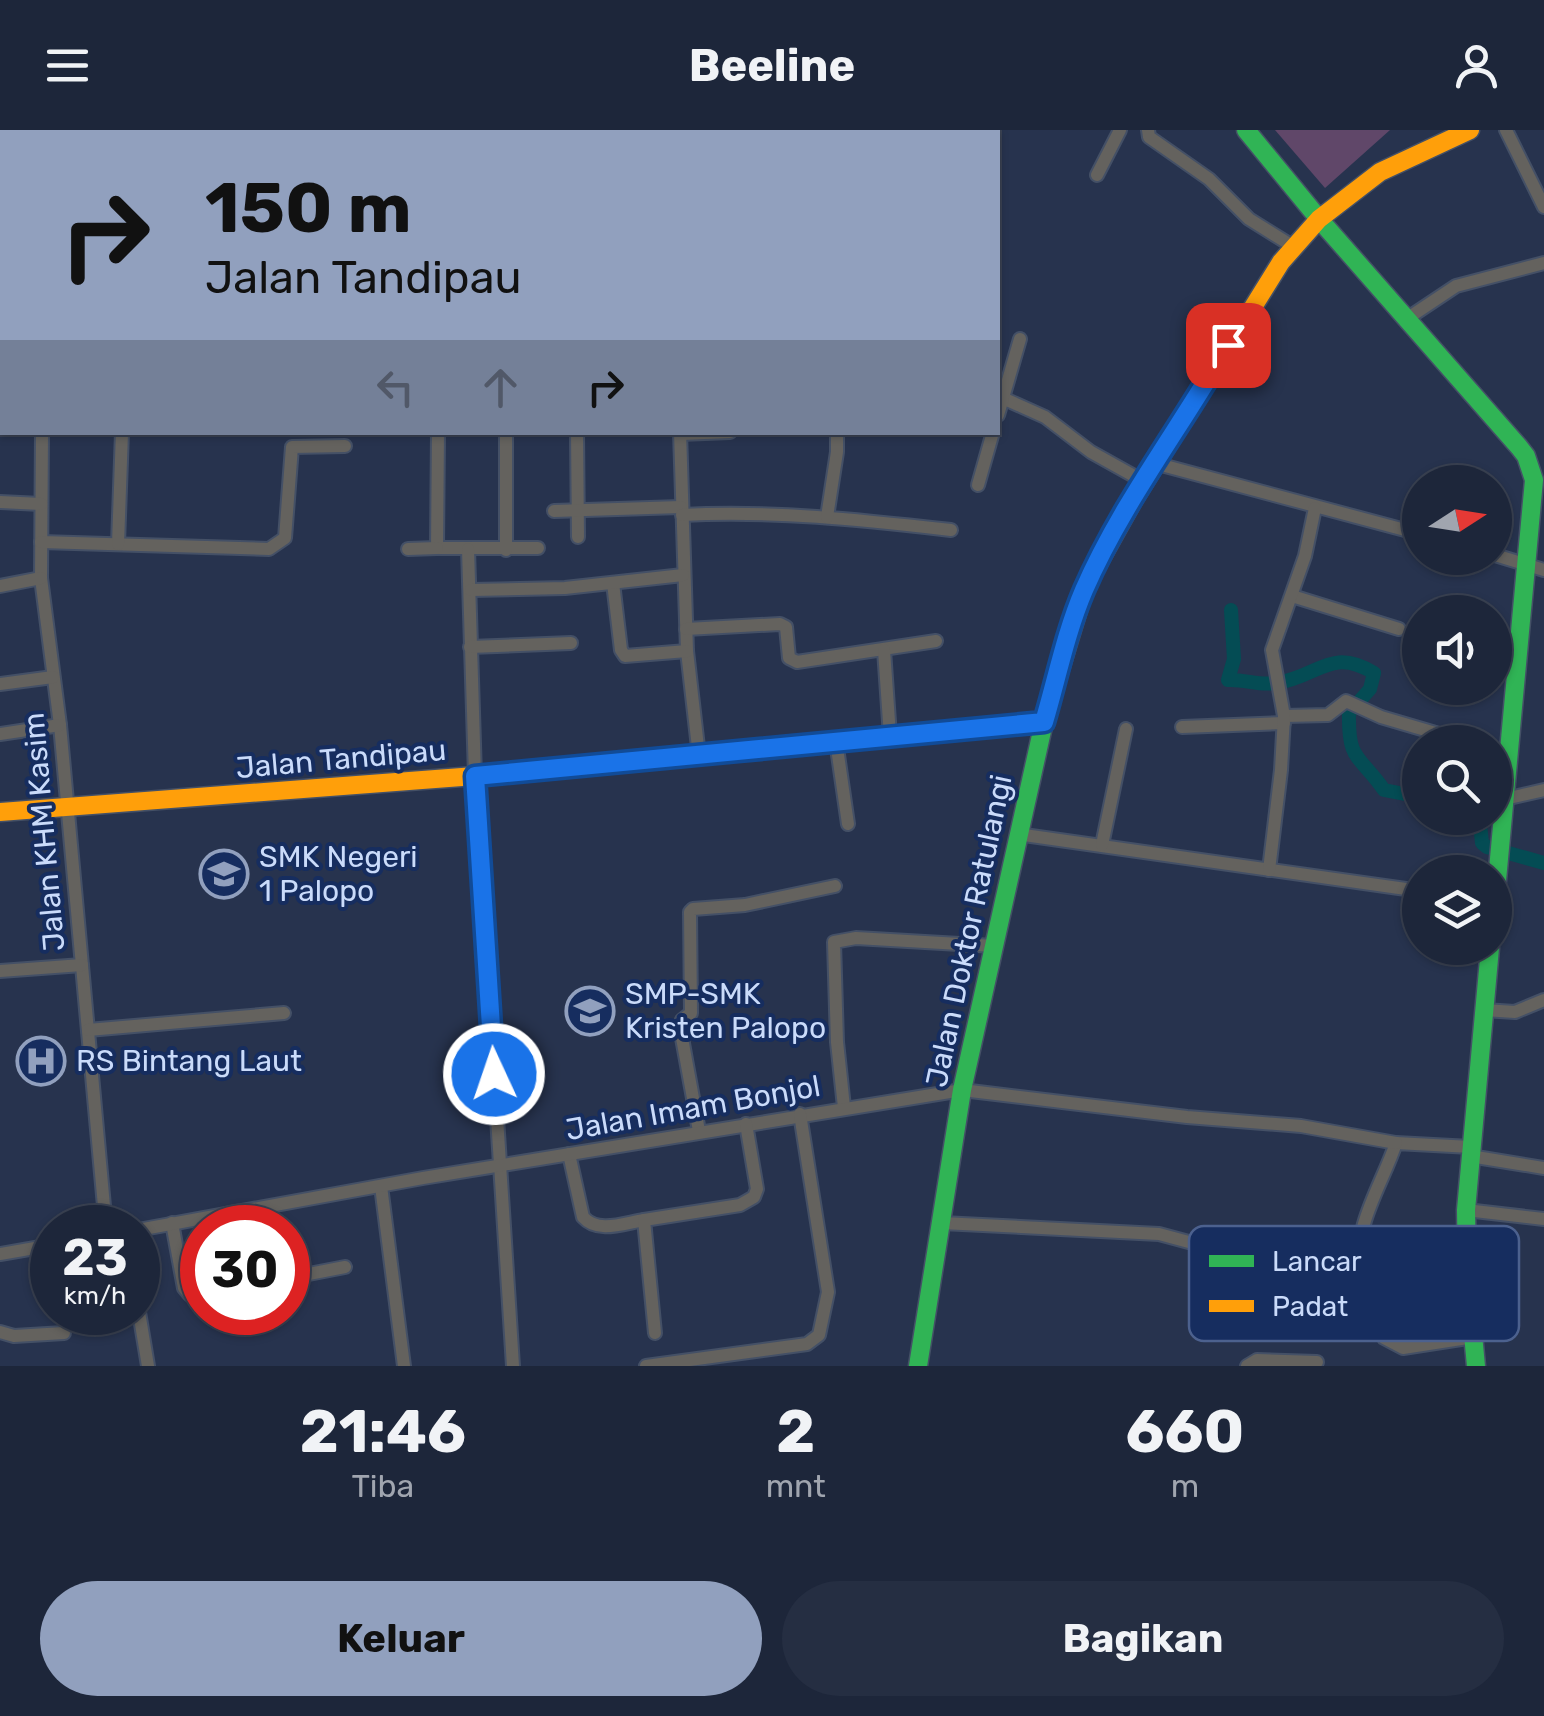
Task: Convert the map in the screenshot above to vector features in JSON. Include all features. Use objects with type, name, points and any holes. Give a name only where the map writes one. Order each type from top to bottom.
[{"type":"main road","points":[[1246,130],[1318,219],[1526,456],[1534,480],[1538,523],[1536,568],[1507,725]]},
{"type":"main road","name":"Jalan Doktor Ratulangi","points":[[918,1366],[962,1090],[1017,834],[1080,599],[1154,463],[1262,288],[1318,219],[1380,172],[1470,130]]},
{"type":"main road","name":"Jalan Tandipau","points":[[0,812],[475,776],[1044,722]]},
{"type":"main road","points":[[1467,1226],[1470,1152],[1488,965]]},
{"type":"main road","points":[[1474,1341],[1476,1366]]},
{"type":"street","points":[[1097,175],[1120,130]]},
{"type":"street","points":[[1148,130],[1148,136],[1209,178],[1249,219],[1294,248]]},
{"type":"street","points":[[1506,130],[1544,206]]},
{"type":"street","points":[[1408,318],[1456,286],[1544,263]]},
{"type":"street","points":[[1020,339],[1000,396],[1046,417],[1091,452],[1143,482]]},
{"type":"street","name":"Jalan KHM Kasim","points":[[42,435],[41,578],[60,725],[104,1205]]},
{"type":"street","points":[[118,544],[122,435]]},
{"type":"street","points":[[437,548],[438,435]]},
{"type":"street","points":[[506,435],[506,550]]},
{"type":"street","points":[[577,435],[578,537]]},
{"type":"street","points":[[680,435],[687,651],[699,756]]},
{"type":"street","points":[[827,516],[837,435]]},
{"type":"street","points":[[978,485],[992,435]]},
{"type":"street","points":[[41,542],[262,550],[276,547],[285,538],[287,526],[292,447],[345,446]]},
{"type":"street","points":[[1154,463],[1402,530]]},
{"type":"street","points":[[0,502],[41,504]]},
{"type":"street","points":[[1268,870],[1284,719],[1272,650],[1292,596],[1316,508]]},
{"type":"street","points":[[554,511],[827,516],[952,530]]},
{"type":"street","points":[[408,549],[538,548]]},
{"type":"street","points":[[468,549],[475,776],[513,1366]]},
{"type":"street","points":[[1512,560],[1536,568]]},
{"type":"street","points":[[471,590],[565,588],[683,575]]},
{"type":"street","points":[[0,586],[41,578]]},
{"type":"street","points":[[613,583],[625,656],[687,651]]},
{"type":"street","points":[[1292,596],[1399,629]]},
{"type":"street","points":[[686,629],[780,624],[786,628],[789,658],[797,662],[936,641]]},
{"type":"street","points":[[470,647],[571,643]]},
{"type":"street","points":[[884,650],[890,736]]},
{"type":"street","points":[[0,684],[54,678]]},
{"type":"street","points":[[1182,727],[1328,715],[1346,700],[1381,718],[1406,725]]},
{"type":"street","points":[[0,734],[60,725]]},
{"type":"street","points":[[1102,846],[1126,729]]},
{"type":"street","points":[[836,741],[848,824]]},
{"type":"street","points":[[1512,797],[1544,790]]},
{"type":"street","points":[[1017,834],[1402,889]]},
{"type":"street","points":[[699,1132],[680,1027],[691,1013],[690,912],[836,886]]},
{"type":"street","points":[[844,1108],[836,1028],[834,942],[856,938],[994,946]]},
{"type":"street","points":[[0,972],[82,966]]},
{"type":"street","points":[[1484,1010],[1515,1012],[1544,1000]]},
{"type":"street","points":[[88,1030],[284,1013]]},
{"type":"street","name":"Jalan Imam Bonjol","points":[[160,1225],[800,1114],[962,1090],[1300,1126],[1470,1152],[1544,1168]]},
{"type":"street","points":[[646,1366],[807,1344],[818,1335],[828,1292],[800,1114]]},
{"type":"street","points":[[569,1154],[583,1217],[595,1227],[740,1205],[754,1196],[757,1189],[746,1124]]},
{"type":"street","points":[[1363,1226],[1396,1143]]},
{"type":"street","points":[[381,1186],[404,1366]]},
{"type":"street","points":[[1466,1210],[1544,1218]]},
{"type":"street","points":[[644,1220],[655,1333]]},
{"type":"street","points":[[172,1223],[180,1266]]},
{"type":"street","points":[[942,1223],[1159,1234],[1189,1242]]},
{"type":"street","points":[[0,1254],[30,1249]]},
{"type":"street","points":[[310,1274],[345,1267]]},
{"type":"street","points":[[0,1332],[30,1335]]},
{"type":"street","points":[[143,1335],[148,1366]]},
{"type":"street","points":[[1390,1341],[1403,1348],[1448,1341]]},
{"type":"street","points":[[1247,1366],[1256,1360],[1317,1362]]},
{"type":"shaded area","points":[[1275,130],[1390,130],[1325,188]]},
{"type":"waterway","points":[[1231,610],[1234,659],[1228,680],[1276,683],[1346,662],[1374,673],[1370,689],[1349,713],[1351,741],[1357,756],[1384,790],[1402,794]]},
{"type":"waterway","points":[[1481,835],[1487,847],[1544,863]]},
{"type":"traffic: fast","points":[[1246,130],[1526,456],[1534,480],[1499,855]]},
{"type":"traffic: fast","points":[[918,1366],[962,1090],[1044,722],[1085,587],[1134,499]]},
{"type":"traffic: fast","points":[[657,759],[1044,722]]},
{"type":"traffic: fast","points":[[1466,1226],[1488,965]]},
{"type":"traffic: fast","points":[[1474,1341],[1476,1366]]},
{"type":"traffic: slow","points":[[1134,499],[1281,262],[1319,219],[1380,172],[1470,130]]},
{"type":"traffic: slow","points":[[0,812],[657,759]]},
{"type":"place","name":"SMK Negeri 1 Palopo","points":[[224,874]]},
{"type":"place","name":"SMP-SMK Kristen Palopo","points":[[590,1011]]},
{"type":"place","name":"RS Bintang Laut","points":[[41,1061]]},
{"type":"route","points":[[494,1074],[475,776],[1044,722],[1076,611],[1096,564],[1228,345]]}]
